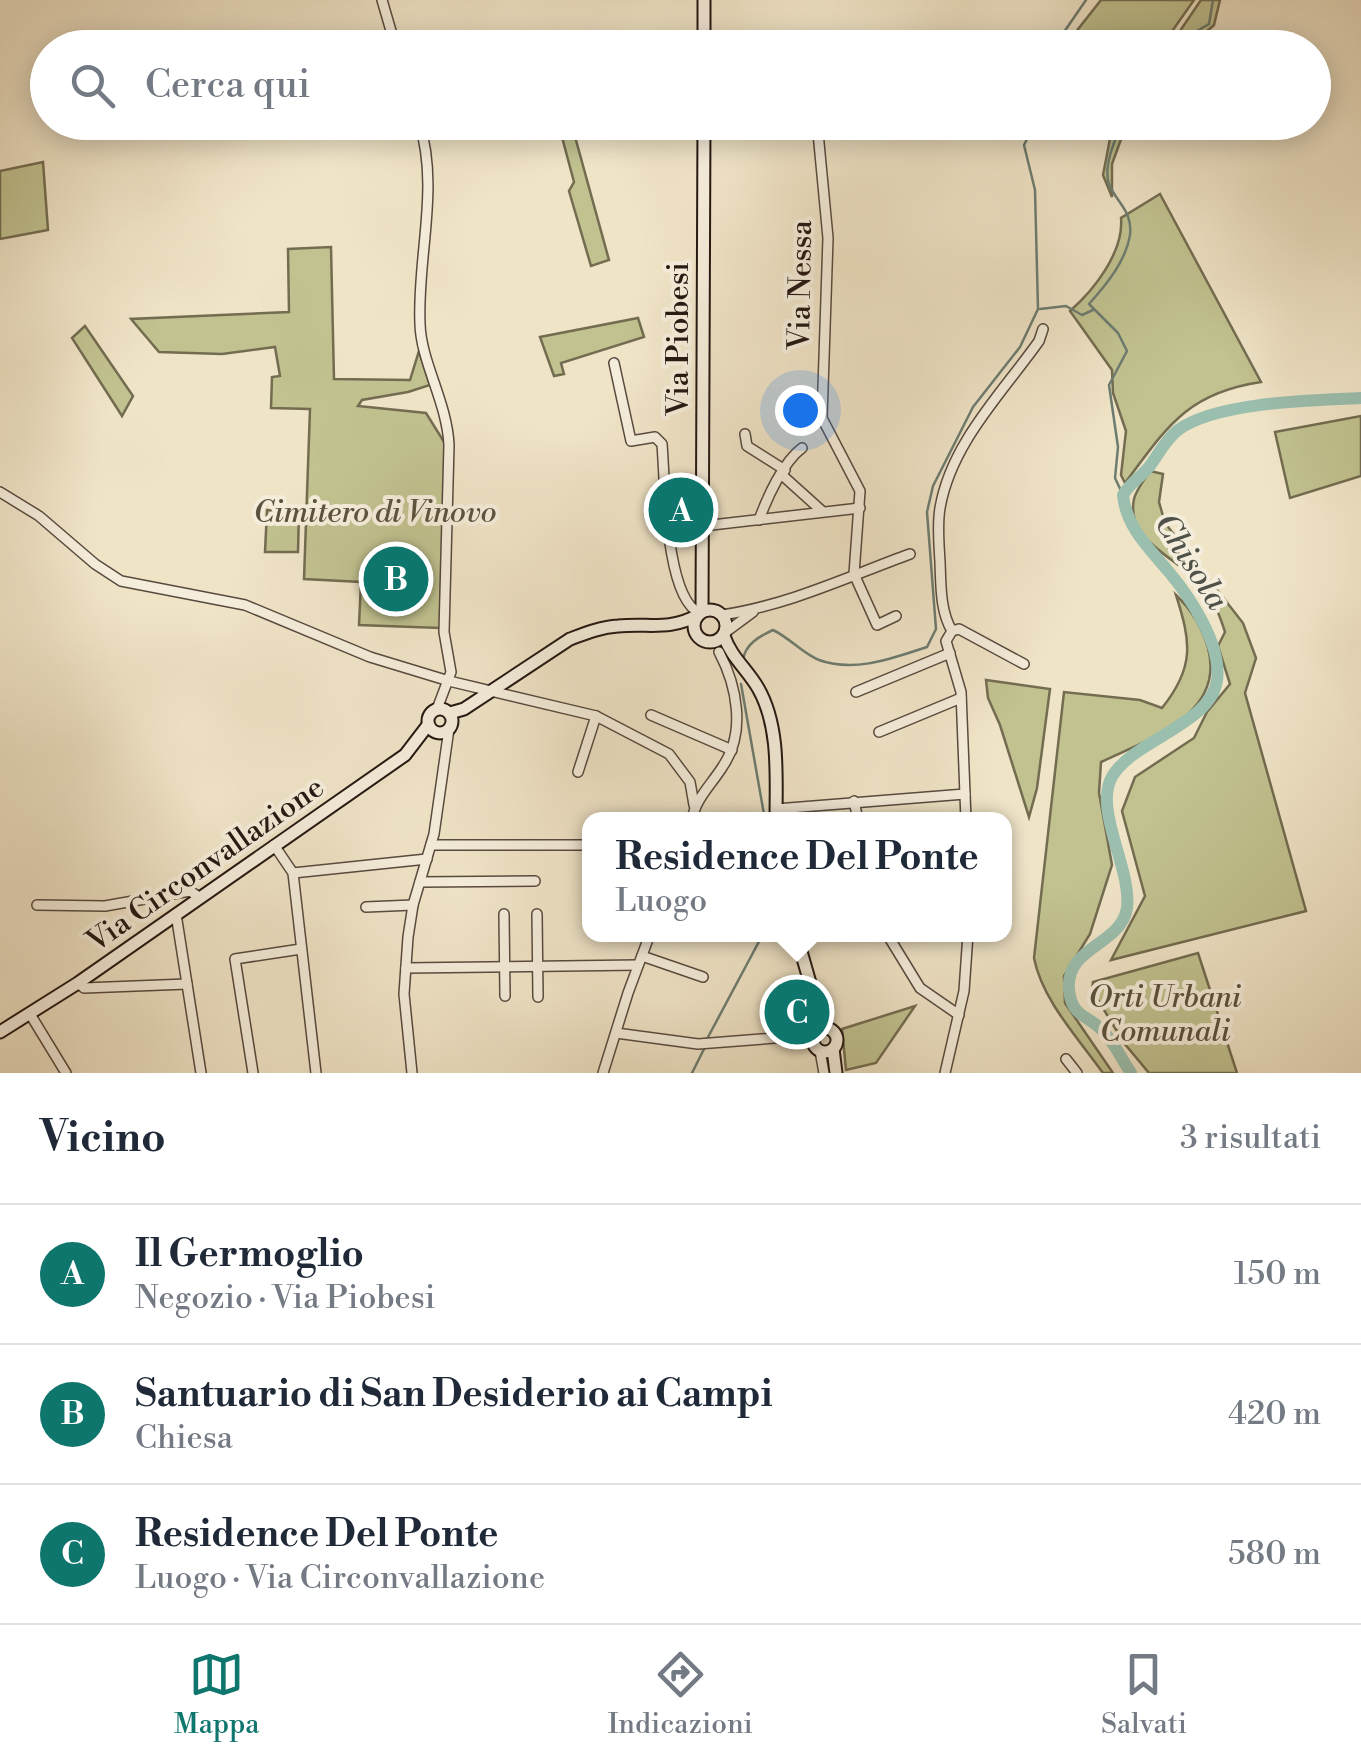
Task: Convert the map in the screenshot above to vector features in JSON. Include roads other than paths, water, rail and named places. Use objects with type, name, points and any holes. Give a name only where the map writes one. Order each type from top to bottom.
[{"type":"street","points":[[382,0],[391,30]]},
{"type":"street","points":[[704,0],[704,30]]},
{"type":"street","points":[[412,1073],[404,994],[406,968],[414,905],[430,845],[445,695],[451,672],[444,632],[448,426],[420,329],[420,272],[430,184],[425,140]]},
{"type":"street","name":"Via Piobesi","points":[[700,613],[704,140]]},
{"type":"street","name":"Via Nessa","points":[[819,140],[828,238],[822,418],[860,491],[854,574]]},
{"type":"street","points":[[1024,664],[955,630],[944,610],[940,584],[938,519],[945,488],[978,424],[1043,329]]},
{"type":"street","points":[[614,364],[631,441],[655,437],[662,444],[678,585],[692,610],[755,610],[806,596],[910,554]]},
{"type":"street","points":[[745,434],[747,446],[783,473],[822,511]]},
{"type":"street","points":[[759,520],[783,473],[802,448]]},
{"type":"street","points":[[0,492],[39,516],[121,581],[245,605],[370,657],[449,681],[596,716],[669,754],[690,782],[693,812]]},
{"type":"street","points":[[703,526],[860,508]]},
{"type":"street","name":"Via Piobesi","points":[[703,555],[720,613]]},
{"type":"street","points":[[854,574],[877,625],[896,616]]},
{"type":"street","points":[[652,626],[715,642],[755,610]]},
{"type":"street","points":[[443,723],[584,633],[620,626],[677,626],[700,613]]},
{"type":"street","points":[[700,613],[694,630],[765,704]]},
{"type":"street","points":[[720,613],[732,656],[758,688],[773,731],[776,812]]},
{"type":"street","points":[[955,630],[946,641],[961,698],[966,812]]},
{"type":"street","points":[[694,805],[732,750],[737,724],[732,682],[719,652]]},
{"type":"street","points":[[856,692],[950,652]]},
{"type":"street","points":[[879,732],[961,698]]},
{"type":"street","points":[[651,714],[732,750]]},
{"type":"street","points":[[578,772],[596,716]]},
{"type":"street","name":"Via Circonvallazione","points":[[0,1032],[78,983],[405,755],[443,723]]},
{"type":"street","points":[[788,812],[854,801],[965,794]]},
{"type":"street","points":[[854,801],[856,812]]},
{"type":"street","points":[[430,845],[582,844]]},
{"type":"street","points":[[274,845],[293,873],[316,1073]]},
{"type":"street","points":[[293,873],[427,858]]},
{"type":"street","points":[[420,882],[535,881]]},
{"type":"street","points":[[38,905],[105,906],[190,892],[199,897]]},
{"type":"street","points":[[366,907],[414,905]]},
{"type":"street","points":[[176,914],[201,1073]]},
{"type":"street","points":[[504,914],[506,996]]},
{"type":"street","points":[[538,914],[538,997]]},
{"type":"street","points":[[603,1073],[647,942]]},
{"type":"street","points":[[798,942],[822,1043],[824,1073]]},
{"type":"street","points":[[891,942],[920,988],[960,1014]]},
{"type":"street","points":[[945,1073],[960,1014],[967,942]]},
{"type":"street","points":[[253,1073],[235,960],[300,949]]},
{"type":"street","points":[[406,968],[640,960],[702,977]]},
{"type":"street","points":[[78,983],[84,988],[187,984]]},
{"type":"street","points":[[30,1014],[66,1073]]},
{"type":"street","points":[[616,1033],[706,1044],[822,1043]]},
{"type":"street","points":[[1066,1059],[1077,1073]]},
{"type":"waterway","points":[[1065,30],[1086,0]]},
{"type":"waterway","points":[[1199,30],[1209,24],[1213,0]]},
{"type":"waterway","points":[[743,660],[750,645],[773,630],[813,657],[833,664],[874,662],[927,647],[936,629],[927,512],[933,486],[973,407],[1020,347],[1038,309],[1035,190],[1024,145],[1027,140]]},
{"type":"waterway","points":[[1116,140],[1108,169],[1109,184],[1127,213],[1130,235],[1120,263],[1089,304],[1118,333],[1127,351],[1109,385],[1118,447],[1115,478],[1123,495]]},
{"type":"waterway","points":[[1040,309],[1066,306],[1082,315],[1093,310]]},
{"type":"waterway","name":"Chisola","points":[[1131,1073],[1105,1034],[1077,1011],[1069,990],[1076,964],[1115,931],[1127,908],[1124,875],[1107,804],[1108,788],[1113,775],[1138,751],[1202,708],[1212,695],[1217,666],[1203,622],[1134,527],[1123,495],[1173,434],[1195,421],[1266,404],[1361,398]]},
{"type":"waterway","points":[[741,684],[764,812]]},
{"type":"waterway","points":[[707,1039],[759,942]]},
{"type":"waterway","points":[[692,1073],[705,1047]]},
{"type":"place","name":"Il Germoglio","points":[[681,510]]},
{"type":"place","name":"Santuario di San Desiderio ai Campi","points":[[396,579]]},
{"type":"place","name":"Residence Del Ponte","points":[[797,1012]]},
{"type":"park label","name":"Cimitero di Vinovo","points":[[375,512]]},
{"type":"park label","name":"Orti Urbani Comunali","points":[[1165,1014]]}]
